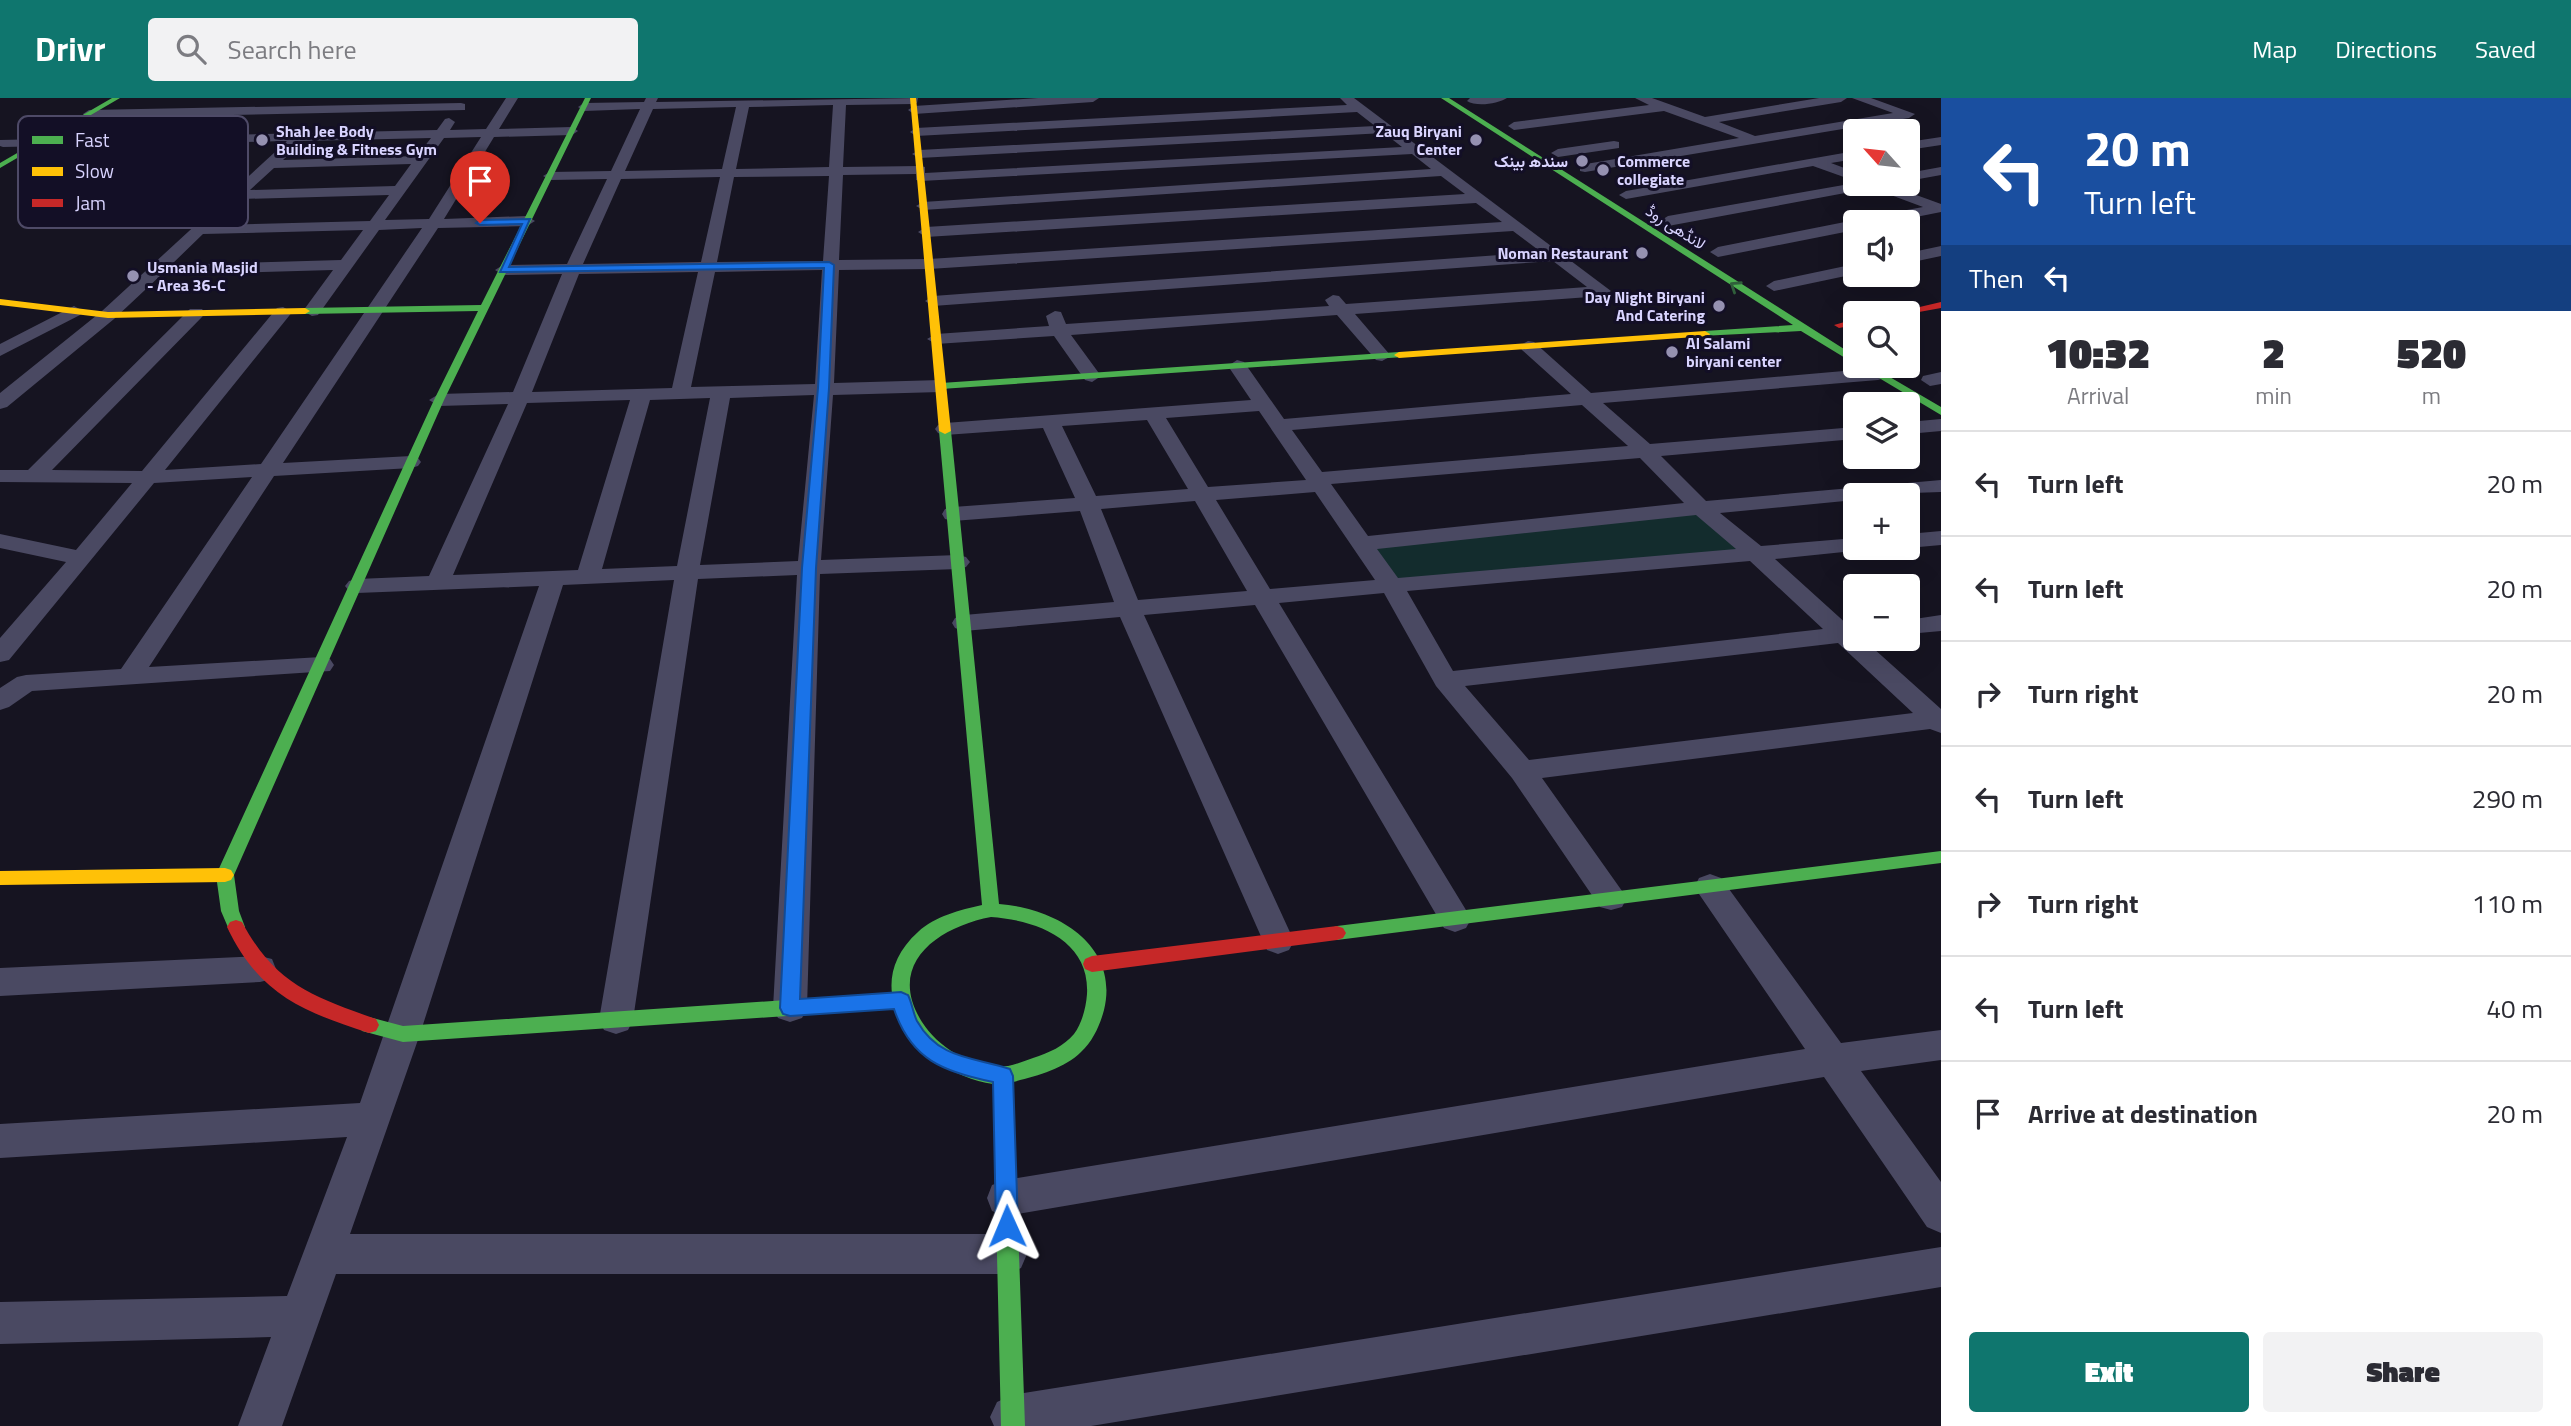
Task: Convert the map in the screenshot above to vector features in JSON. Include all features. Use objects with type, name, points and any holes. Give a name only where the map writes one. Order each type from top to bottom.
[{"type":"street","points":[[59,116],[117,98]]},
{"type":"street","points":[[267,137],[310,98]]},
{"type":"street","points":[[129,677],[433,224],[512,98]]},
{"type":"street","points":[[901,1000],[404,1034],[363,1025],[328,1012],[293,995],[260,968],[248,955],[234,930],[225,904],[225,875],[439,400],[586,103],[714,102],[743,105],[776,101],[913,103],[1093,98]]},
{"type":"street","points":[[1163,98],[1382,356]]},
{"type":"street","name":"لانڈھی روڈ","points":[[1444,98],[1774,312],[1843,353]]},
{"type":"street","points":[[1470,100],[1501,98]]},
{"type":"street","points":[[1514,126],[1682,98]]},
{"type":"street","points":[[1699,127],[1841,98]]},
{"type":"street","points":[[1585,168],[1909,114],[1858,98]]},
{"type":"street","points":[[790,1008],[809,568],[824,388],[840,100]]},
{"type":"street","name":"لانڈھی روڈ","points":[[1470,100],[1688,233]]},
{"type":"street","points":[[438,582],[520,398],[573,268],[651,102]]},
{"type":"street","points":[[1653,102],[1699,127],[1722,128],[1843,173]]},
{"type":"street","points":[[88,106],[295,111],[464,103]]},
{"type":"street","points":[[312,311],[464,103]]},
{"type":"street","points":[[913,103],[991,909]]},
{"type":"street","points":[[916,132],[1180,118],[1352,103],[1603,291],[936,339]]},
{"type":"street","points":[[680,393],[710,266],[743,105]]},
{"type":"street","points":[[920,167],[1195,138],[1387,129]]},
{"type":"street","points":[[248,137],[572,131]]},
{"type":"street","points":[[2,144],[18,135]]},
{"type":"street","points":[[248,185],[300,136]]},
{"type":"street","points":[[1920,144],[1941,141]]},
{"type":"street","points":[[1558,153],[1626,143]]},
{"type":"street","points":[[550,176],[835,172],[920,167],[1216,161],[1415,150]]},
{"type":"street","points":[[0,166],[18,156]]},
{"type":"street","points":[[1626,195],[1843,157]]},
{"type":"street","points":[[270,164],[422,160]]},
{"type":"street","points":[[1920,175],[1941,171]]},
{"type":"street","points":[[923,205],[1444,172]]},
{"type":"street","points":[[1658,215],[1843,188]]},
{"type":"street","points":[[248,195],[400,190]]},
{"type":"street","points":[[1906,196],[1940,208]]},
{"type":"street","points":[[926,232],[1479,198]]},
{"type":"street","points":[[1920,212],[1940,208]]},
{"type":"street","points":[[0,403],[108,315],[200,230],[527,221]]},
{"type":"street","points":[[1029,226],[1059,331],[1092,376]]},
{"type":"street","points":[[933,301],[1042,275],[1298,258],[1516,226]]},
{"type":"street","points":[[1713,249],[1843,227]]},
{"type":"street","name":"لانڈھی روڈ","points":[[1713,249],[1739,265]]},
{"type":"street","points":[[1920,255],[1941,251]]},
{"type":"street","points":[[503,270],[929,264],[1042,275],[1298,258],[1556,256]]},
{"type":"street","points":[[157,270],[345,265]]},
{"type":"street","points":[[1767,283],[1843,271]]},
{"type":"street","points":[[1767,283],[1803,304],[1774,312]]},
{"type":"street","points":[[0,302],[108,315],[484,307]]},
{"type":"street","points":[[1920,309],[1941,305]]},
{"type":"street","points":[[0,351],[74,311]]},
{"type":"street","points":[[0,654],[283,312]]},
{"type":"street","points":[[33,476],[196,313]]},
{"type":"street","points":[[439,400],[941,386],[1800,328]]},
{"type":"street","points":[[1822,341],[1843,337]]},
{"type":"street","points":[[1528,346],[1644,451],[1701,508],[1843,629]]},
{"type":"street","points":[[1237,366],[1391,585],[1445,680],[1522,771],[1611,898]]},
{"type":"street","points":[[945,429],[1153,413],[1271,415],[1587,399],[1843,373]]},
{"type":"street","points":[[1884,378],[1941,412]]},
{"type":"street","points":[[616,1020],[687,573],[721,392]]},
{"type":"street","points":[[588,576],[642,394]]},
{"type":"street","points":[[1153,413],[1204,494],[1455,919]]},
{"type":"street","points":[[1050,421],[1088,503],[1129,609],[1278,941]]},
{"type":"street","points":[[1920,427],[1941,425]]},
{"type":"street","points":[[953,514],[1204,494],[1843,434]]},
{"type":"street","points":[[0,476],[148,477],[411,462]]},
{"type":"street","points":[[1362,544],[1941,486]]},
{"type":"street","points":[[1920,540],[1941,538]]},
{"type":"street","points":[[0,541],[82,558]]},
{"type":"street","points":[[964,622],[1843,546]]},
{"type":"street","points":[[357,586],[958,562]]},
{"type":"street","points":[[260,1426],[404,1034],[553,578]]},
{"type":"street","points":[[1920,625],[1941,622]]},
{"type":"street","points":[[1445,680],[1843,635]]},
{"type":"street","points":[[1867,651],[1939,721]]},
{"type":"street","points":[[0,660],[26,666],[26,683]]},
{"type":"street","points":[[0,701],[26,683],[321,665]]},
{"type":"street","points":[[1522,771],[1939,721]]},
{"type":"street","points":[[1092,964],[1941,857]]},
{"type":"street","points":[[0,878],[225,875]]},
{"type":"street","points":[[1710,886],[1941,1214]]},
{"type":"street","points":[[991,909],[1023,912],[1052,923],[1076,940],[1092,964],[1099,991],[1094,1019],[1078,1043],[1053,1063],[1003,1076],[955,1066],[928,1048],[909,1026],[901,1000],[902,973],[914,948],[935,928],[961,915],[991,909]]},
{"type":"street","points":[[0,982],[260,968]]},
{"type":"street","points":[[1006,1198],[1832,1060],[1941,1045]]},
{"type":"street","points":[[1003,1076],[1013,1421],[1941,1267]]},
{"type":"street","points":[[0,1141],[373,1119]]},
{"type":"street","points":[[323,1254],[1007,1254]]},
{"type":"street","points":[[0,1323],[301,1316]]},
{"type":"green space","points":[[1701,508],[1755,553],[1391,585],[1362,544]]},
{"type":"traffic: fast","points":[[86,116],[117,98]]},
{"type":"traffic: fast","points":[[236,927],[230,911],[225,875],[439,400],[588,98]]},
{"type":"traffic: fast","points":[[1444,98],[1843,353]]},
{"type":"traffic: fast","points":[[0,166],[18,156]]},
{"type":"traffic: fast","points":[[305,311],[484,308]]},
{"type":"traffic: fast","points":[[1705,334],[1800,328]]},
{"type":"traffic: fast","points":[[941,386],[1399,355]]},
{"type":"traffic: fast","points":[[1884,378],[1941,412]]},
{"type":"traffic: fast","points":[[945,431],[991,910]]},
{"type":"traffic: fast","points":[[1337,933],[1941,857]]},
{"type":"traffic: fast","points":[[991,910],[1033,916],[1069,934],[1087,956],[1096,985],[1093,1014],[1080,1040],[1063,1055],[1006,1075],[976,1071],[944,1057],[917,1032],[903,999],[902,981],[906,963],[923,938],[950,921],[991,910]]},
{"type":"traffic: fast","points":[[369,1025],[403,1034],[801,1007]]},
{"type":"traffic: fast","points":[[1003,1076],[1013,1426]]},
{"type":"traffic: slow","points":[[913,98],[945,431]]},
{"type":"traffic: slow","points":[[0,302],[108,315],[305,311]]},
{"type":"traffic: slow","points":[[1399,355],[1705,334]]},
{"type":"traffic: slow","points":[[0,878],[225,875]]},
{"type":"traffic: slow","points":[[801,1007],[901,1000]]},
{"type":"traffic: jam","points":[[1920,309],[1941,305]]},
{"type":"traffic: jam","points":[[1839,325],[1843,324]]},
{"type":"traffic: jam","points":[[236,927],[258,964],[273,979],[309,1002],[369,1025]]},
{"type":"traffic: jam","points":[[1092,964],[1337,933]]},
{"type":"place","name":"Shah Jee Body Building & Fitness Gym","points":[[262,140]]},
{"type":"place","name":"Zauq Biryani Center","points":[[1476,140]]},
{"type":"place","name":"سندھ بینک","points":[[1582,161]]},
{"type":"place","name":"Commerce collegiate","points":[[1603,170]]},
{"type":"place","name":"Noman Restaurant","points":[[1642,253]]},
{"type":"place","name":"Usmania Masjid - Area 36-C","points":[[133,276]]},
{"type":"place","name":"Day Night Biryani And Catering","points":[[1719,306]]},
{"type":"place","name":"Al Salami biryani center","points":[[1672,352]]},
{"type":"route","points":[[480,223],[527,221],[503,270],[829,265],[824,388],[809,568],[790,1008],[901,1000],[909,1026],[928,1048],[955,1066],[1003,1076],[1007,1226]]}]
